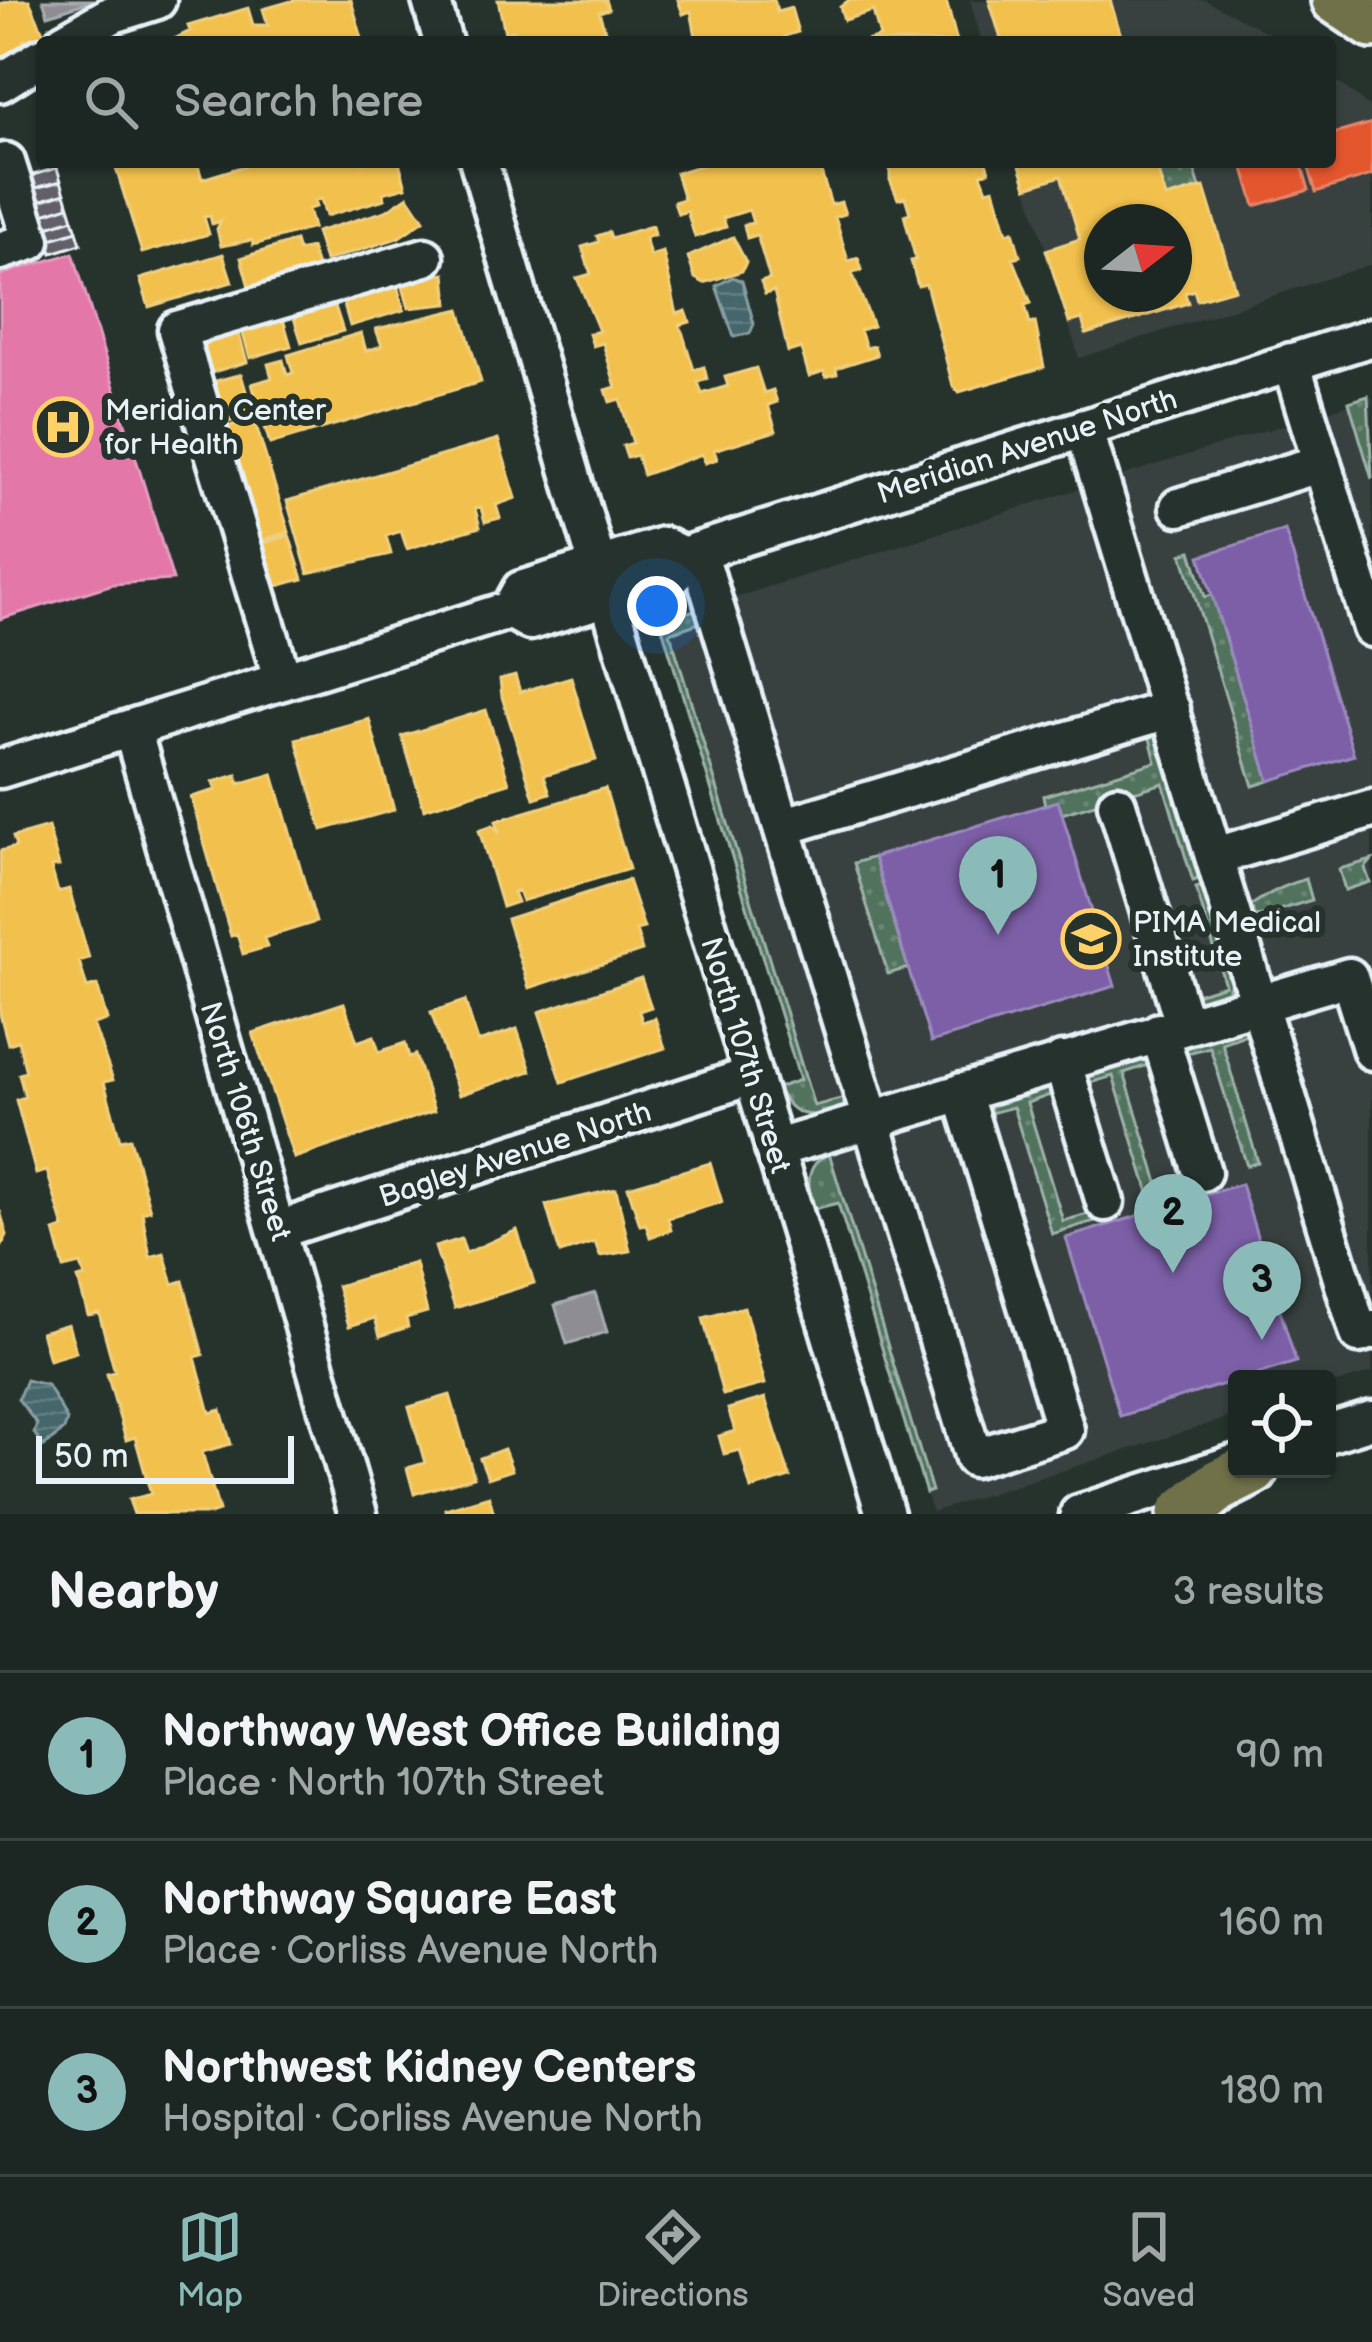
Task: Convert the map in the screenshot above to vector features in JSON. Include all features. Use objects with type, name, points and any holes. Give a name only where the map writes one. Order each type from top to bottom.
[{"type":"highway","points":[[1184,1514],[1234,1478]]},
{"type":"main road","points":[[1335,0],[1372,25]]},
{"type":"street","points":[[74,36],[113,14],[157,0]]},
{"type":"street","points":[[431,0],[441,36]]},
{"type":"street","points":[[0,83],[36,61]]},
{"type":"street","points":[[0,164],[6,161],[31,242],[0,250]]},
{"type":"street","name":"North 107th Street","points":[[481,168],[885,1514]]},
{"type":"street","points":[[283,681],[177,330],[425,257]]},
{"type":"street","name":"Meridian Avenue North","points":[[0,770],[510,610],[530,621],[603,581],[672,577],[690,554],[1372,337]]},
{"type":"street","points":[[1291,362],[1372,628]]},
{"type":"street","points":[[1084,428],[1359,1334],[1372,1330]]},
{"type":"street","points":[[1179,507],[1322,463]]},
{"type":"street","points":[[690,554],[782,827],[974,1458],[1066,1430],[962,1092]]},
{"type":"street","points":[[782,827],[1171,709]]},
{"type":"street","name":"North 106th Street","points":[[132,729],[358,1514]]},
{"type":"street","points":[[1117,804],[1202,1172]]},
{"type":"street","points":[[1216,856],[1372,809]]},
{"type":"street","points":[[774,1149],[1349,977],[1372,1051]]},
{"type":"street","points":[[1061,1061],[1105,1202]]},
{"type":"street","name":"Bagley Avenue North","points":[[278,1230],[751,1076]]},
{"type":"street","points":[[1336,1431],[1372,1420]]},
{"type":"street","points":[[1079,1514],[1228,1466]]},
{"type":"shaded area","points":[[970,0],[1205,0],[1274,36],[980,36]]},
{"type":"shaded area","points":[[1336,81],[1372,109],[1372,264],[1079,358],[1021,168],[1336,168]]},
{"type":"shaded area","points":[[1372,397],[1372,1372],[1336,1383],[1336,1370],[1228,1370],[1228,1418],[932,1512],[660,621]]},
{"type":"green space","points":[[1156,168],[1194,168],[1200,188],[1166,198]]},
{"type":"green space","points":[[1368,396],[1372,479],[1349,402]]},
{"type":"green space","points":[[1191,551],[1205,597],[1212,595],[1269,781],[1253,786],[1182,554]]},
{"type":"green space","points":[[695,610],[699,623],[670,633],[814,1106],[844,1098],[847,1107],[815,1115],[798,1112],[777,1088],[800,1080],[660,621]]},
{"type":"green space","points":[[1159,731],[1204,877],[1193,881],[1163,783],[1062,814],[1058,801],[1045,805],[1043,796],[1156,762],[1149,734]]},
{"type":"green space","points":[[874,857],[908,968],[888,974],[854,863]]},
{"type":"green space","points":[[1372,860],[1365,868],[1370,882],[1345,890],[1339,869]]},
{"type":"green space","points":[[1306,879],[1312,900],[1253,918],[1249,907]]},
{"type":"green space","points":[[1206,885],[1232,982],[1227,991],[1195,1001],[1193,995],[1225,985],[1196,888]]},
{"type":"green space","points":[[1246,1026],[1248,1034],[1222,1043],[1258,1162],[1247,1166],[1210,1047],[1184,1054],[1181,1046]]},
{"type":"green space","points":[[1148,1056],[1151,1064],[1124,1073],[1161,1192],[1150,1196],[1113,1076],[1086,1084],[1084,1075]]},
{"type":"green space","points":[[1051,1085],[1053,1094],[1027,1103],[1063,1221],[1116,1206],[1118,1214],[1052,1234],[1013,1107],[987,1114],[985,1106]]},
{"type":"green space","points":[[829,1153],[932,1491],[926,1493],[838,1203],[814,1209],[811,1170]]},
{"type":"water","points":[[733,277],[742,281],[754,324],[750,333],[734,337],[716,286]]},
{"type":"water","points":[[26,1380],[47,1385],[67,1420],[64,1430],[44,1446],[34,1433],[37,1424],[18,1399]]},
{"type":"building: Homes","points":[[29,0],[44,34],[23,41],[26,50],[0,60],[0,4]]},
{"type":"building: Homes","points":[[295,0],[351,0],[361,36],[180,36],[190,31],[188,26],[248,8],[253,25],[268,25],[263,9]]},
{"type":"building: Homes","points":[[498,0],[606,0],[609,9],[599,12],[607,36],[505,33]]},
{"type":"building: Homes","points":[[678,0],[774,0],[777,12],[791,8],[798,32],[696,36],[691,11],[683,14]]},
{"type":"building: Homes","points":[[849,0],[946,0],[955,36],[880,36],[873,11],[844,20],[840,7]]},
{"type":"building: Homes","points":[[989,0],[1110,0],[1121,36],[1000,36]]},
{"type":"building: Homes","points":[[116,168],[199,168],[202,179],[238,168],[401,168],[406,187],[383,193],[385,199],[326,216],[321,199],[314,201],[316,207],[308,209],[313,228],[253,245],[252,240],[221,246],[217,229],[221,221],[212,224],[210,216],[204,217],[209,234],[142,253]]},
{"type":"building: Homes","points":[[692,168],[820,168],[831,205],[841,202],[845,214],[835,217],[848,261],[858,258],[862,270],[852,273],[873,326],[860,330],[866,348],[874,346],[877,355],[836,368],[837,374],[826,377],[824,371],[809,376],[801,348],[788,352],[774,291],[765,294],[761,282],[770,279],[757,235],[747,238],[744,225],[753,223],[749,210],[723,218],[726,227],[695,237],[687,211],[678,214],[674,202],[684,199],[676,173]]},
{"type":"building: Homes","points":[[890,168],[988,168],[981,174],[987,190],[994,188],[1007,233],[1013,231],[1020,256],[1013,258],[1031,303],[1025,305],[1030,324],[1035,322],[1044,367],[959,392],[953,386],[926,284],[918,286],[911,261],[916,260],[904,215],[910,213],[905,197],[898,199]]},
{"type":"building: Homes","points":[[1021,168],[1157,168],[1166,198],[1204,187],[1235,289],[1197,300],[1192,291],[1192,204],[1084,204],[1084,312],[1158,312],[1086,334],[1082,319],[1069,323],[1046,250],[1080,239],[1061,176],[1027,187]]},
{"type":"building: Homes","points":[[408,196],[424,220],[398,238],[325,261],[316,232],[386,211]]},
{"type":"building: Homes","points":[[652,226],[654,235],[645,238],[650,256],[663,252],[677,314],[686,311],[690,322],[680,325],[694,370],[704,367],[707,379],[698,382],[702,394],[728,386],[725,377],[756,368],[764,393],[773,390],[777,402],[768,405],[776,431],[714,450],[717,459],[705,463],[702,454],[643,475],[637,455],[627,458],[623,446],[633,443],[620,399],[610,402],[606,390],[616,387],[603,343],[593,346],[589,334],[599,331],[577,278],[591,274],[582,247],[599,242],[597,236],[609,232],[611,238]]},
{"type":"building: Homes","points":[[733,237],[746,262],[742,271],[704,283],[695,278],[688,257]]},
{"type":"building: Homes","points":[[295,241],[298,251],[311,248],[317,267],[249,287],[241,258]]},
{"type":"building: Homes","points":[[223,254],[232,282],[149,307],[140,279]]},
{"type":"building: Homes","points":[[445,274],[448,304],[409,308],[401,280]]},
{"type":"building: Homes","points":[[396,282],[404,310],[350,326],[342,298]]},
{"type":"building: Homes","points":[[334,303],[343,331],[302,343],[293,315]]},
{"type":"building: Homes","points":[[460,309],[481,382],[270,444],[252,384],[272,378],[268,364],[283,360],[287,375],[293,373],[288,355],[361,333],[366,351],[382,346],[376,329]]},
{"type":"building: Homes","points":[[283,319],[291,346],[250,358],[242,331]]},
{"type":"building: Homes","points":[[239,334],[247,362],[210,373],[201,345]]},
{"type":"building: Homes","points":[[241,374],[253,415],[225,423],[212,382]]},
{"type":"building: Homes","points":[[254,419],[289,532],[260,541],[226,427]]},
{"type":"building: Homes","points":[[498,439],[516,498],[496,505],[500,518],[485,522],[481,508],[475,509],[480,527],[407,549],[401,531],[386,536],[391,554],[308,573],[287,501]]},
{"type":"building: Homes","points":[[289,535],[303,579],[274,587],[261,544]]},
{"type":"building: Homes","points":[[515,675],[520,692],[571,677],[596,760],[544,775],[550,793],[534,798],[502,697],[500,679]]},
{"type":"building: Homes","points":[[486,710],[509,783],[424,809],[402,736]]},
{"type":"building: Homes","points":[[369,719],[394,810],[322,830],[296,739]]},
{"type":"building: Homes","points":[[273,774],[316,922],[264,938],[267,947],[243,954],[237,934],[231,936],[191,797],[216,790],[213,782],[237,775],[239,784]]},
{"type":"building: Homes","points":[[605,788],[629,869],[522,901],[518,890],[513,892],[517,902],[502,907],[479,830],[493,825],[500,833],[496,821]]},
{"type":"building: Homes","points":[[48,827],[59,866],[51,867],[58,892],[69,889],[89,958],[79,961],[87,988],[97,985],[107,1020],[93,1024],[113,1080],[104,1082],[120,1140],[130,1138],[150,1210],[142,1212],[150,1257],[164,1253],[173,1284],[183,1281],[203,1355],[195,1357],[210,1413],[221,1410],[231,1444],[202,1452],[219,1511],[210,1514],[134,1514],[129,1500],[151,1494],[135,1437],[126,1440],[107,1374],[115,1372],[99,1313],[88,1315],[78,1279],[85,1277],[81,1264],[64,1268],[54,1231],[64,1228],[47,1171],[36,1174],[16,1100],[25,1097],[19,1074],[26,1072],[18,1041],[8,1044],[0,1014],[0,851],[16,847],[13,837]]},
{"type":"building: Homes","points":[[628,880],[644,928],[636,930],[642,951],[529,988],[507,919]]},
{"type":"building: Homes","points":[[641,978],[651,1007],[639,1011],[642,1022],[655,1018],[665,1048],[562,1082],[539,1012]]},
{"type":"building: Homes","points":[[465,1001],[478,1042],[517,1029],[531,1071],[459,1095],[431,1012]]},
{"type":"building: Homes","points":[[344,1003],[357,1042],[374,1036],[379,1052],[405,1043],[409,1057],[415,1055],[434,1111],[294,1158],[253,1033]]},
{"type":"building: Homes","points":[[710,1163],[722,1202],[668,1218],[671,1230],[650,1237],[646,1224],[640,1225],[628,1187]]},
{"type":"building: Homes","points":[[616,1189],[630,1251],[600,1256],[595,1242],[560,1253],[546,1205]]},
{"type":"building: Homes","points":[[0,1211],[7,1235],[0,1249]]},
{"type":"building: Homes","points":[[517,1230],[534,1283],[455,1308],[435,1247],[461,1239],[466,1253]]},
{"type":"building: Homes","points":[[415,1263],[427,1312],[406,1318],[408,1327],[380,1336],[375,1318],[349,1326],[337,1286]]},
{"type":"building: Homes","points":[[744,1307],[765,1384],[723,1395],[703,1318]]},
{"type":"building: Homes","points":[[68,1324],[76,1352],[49,1360],[41,1332]]},
{"type":"building: Homes","points":[[450,1395],[474,1477],[414,1494],[407,1468],[425,1463],[409,1407]]},
{"type":"building: Homes","points":[[765,1398],[790,1477],[751,1489],[740,1450],[724,1454],[719,1436],[735,1431],[728,1409]]},
{"type":"building: Homes","points":[[504,1449],[512,1470],[488,1478],[480,1458]]},
{"type":"building: Homes","points":[[489,1496],[494,1514],[446,1514],[445,1509]]},
{"type":"building: Shops","points":[[1372,123],[1372,175],[1316,192],[1309,168],[1336,168],[1336,133]]},
{"type":"building: Shops","points":[[1244,168],[1303,168],[1309,190],[1255,206]]},
{"type":"building: Offices","points":[[1285,530],[1354,755],[1269,781],[1200,556]]},
{"type":"building: Offices","points":[[1058,801],[1115,986],[931,1042],[874,857]]},
{"type":"building: Offices","points":[[1241,1184],[1296,1362],[1270,1370],[1228,1370],[1228,1383],[1120,1416],[1066,1238]]},
{"type":"building: Health","name":"Meridian Center for Health","points":[[73,253],[173,580],[113,584],[0,619],[0,275]]},
{"type":"building: Industry","points":[[43,0],[94,0],[48,15]]},
{"type":"building: Industry","points":[[595,1293],[607,1332],[567,1344],[555,1305]]},
{"type":"building: Other","points":[[57,168],[61,181],[32,189],[29,176]]},
{"type":"building: Other","points":[[61,181],[65,193],[36,202],[32,189]]},
{"type":"building: Other","points":[[65,193],[69,206],[40,215],[36,202]]},
{"type":"building: Other","points":[[69,206],[73,219],[44,228],[40,215]]},
{"type":"building: Other","points":[[73,219],[77,231],[48,240],[44,228]]},
{"type":"building: Other","points":[[77,231],[81,244],[52,253],[48,240]]},
{"type":"place","name":"Meridian Center for Health","points":[[63,427]]},
{"type":"place","name":"Northway West Office Building","points":[[998,935]]},
{"type":"place","name":"PIMA Medical Institute","points":[[1091,939]]},
{"type":"place","name":"Northway Square East","points":[[1173,1273]]},
{"type":"place","name":"Northwest Kidney Centers","points":[[1262,1340]]}]
